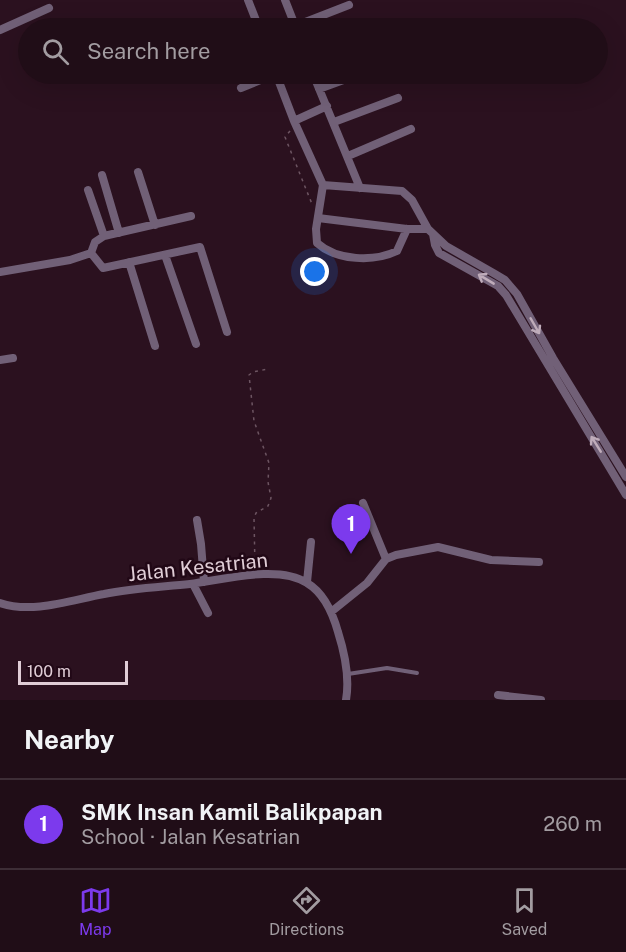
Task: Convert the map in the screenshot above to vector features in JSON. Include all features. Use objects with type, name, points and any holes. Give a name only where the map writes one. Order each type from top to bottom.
[{"type":"street","points":[[248,0],[255,18]]},
{"type":"street","points":[[285,0],[292,18]]},
{"type":"street","points":[[317,18],[349,5]]},
{"type":"street","points":[[27,18],[49,8]]},
{"type":"street","points":[[0,30],[18,22]]},
{"type":"street","points":[[241,88],[251,84]]},
{"type":"street","points":[[280,84],[323,185],[316,229],[317,243],[332,252],[348,257],[381,257],[390,255],[401,247],[407,229]]},
{"type":"street","points":[[317,84],[360,188]]},
{"type":"street","points":[[319,89],[333,84]]},
{"type":"street","points":[[334,122],[398,98]]},
{"type":"street","points":[[295,122],[327,106]]},
{"type":"street","points":[[348,156],[411,129]]},
{"type":"street","points":[[138,172],[154,225]]},
{"type":"street","points":[[102,175],[119,233]]},
{"type":"street","points":[[323,185],[402,191],[412,200],[431,232],[440,253],[498,286],[506,295],[626,495]]},
{"type":"street","points":[[88,190],[104,236]]},
{"type":"street","points":[[91,253],[95,242],[104,236],[191,216]]},
{"type":"street","points":[[318,218],[431,232],[446,246],[495,274],[513,289],[626,477]]},
{"type":"street","points":[[91,253],[104,268],[200,247],[227,332]]},
{"type":"street","points":[[0,272],[70,260],[91,253]]},
{"type":"street","points":[[165,255],[196,344]]},
{"type":"street","points":[[129,262],[155,346]]},
{"type":"street","points":[[0,360],[13,358]]},
{"type":"street","points":[[363,504],[387,559]]},
{"type":"street","points":[[197,520],[201,537],[204,582]]},
{"type":"street","points":[[311,542],[307,582],[323,598],[331,612],[343,650],[347,674],[346,700]]},
{"type":"street","points":[[331,612],[367,582],[387,559],[396,555],[438,547],[492,560],[539,562]]},
{"type":"street","name":"Jalan Kesatrian","points":[[0,603],[17,607],[36,606],[139,588],[254,576],[282,575],[307,582]]},
{"type":"street","points":[[193,584],[208,614]]},
{"type":"street","points":[[498,694],[541,700]]},
{"type":"lane","points":[[347,674],[387,668],[417,673]]},
{"type":"path","points":[[295,122],[285,137],[318,218]]},
{"type":"path","points":[[254,576],[254,518],[256,513],[268,506],[271,498],[268,482],[269,463],[254,421],[249,375],[268,369]]},
{"type":"place","name":"SMK Insan Kamil Balikpapan","points":[[351,554]]}]
